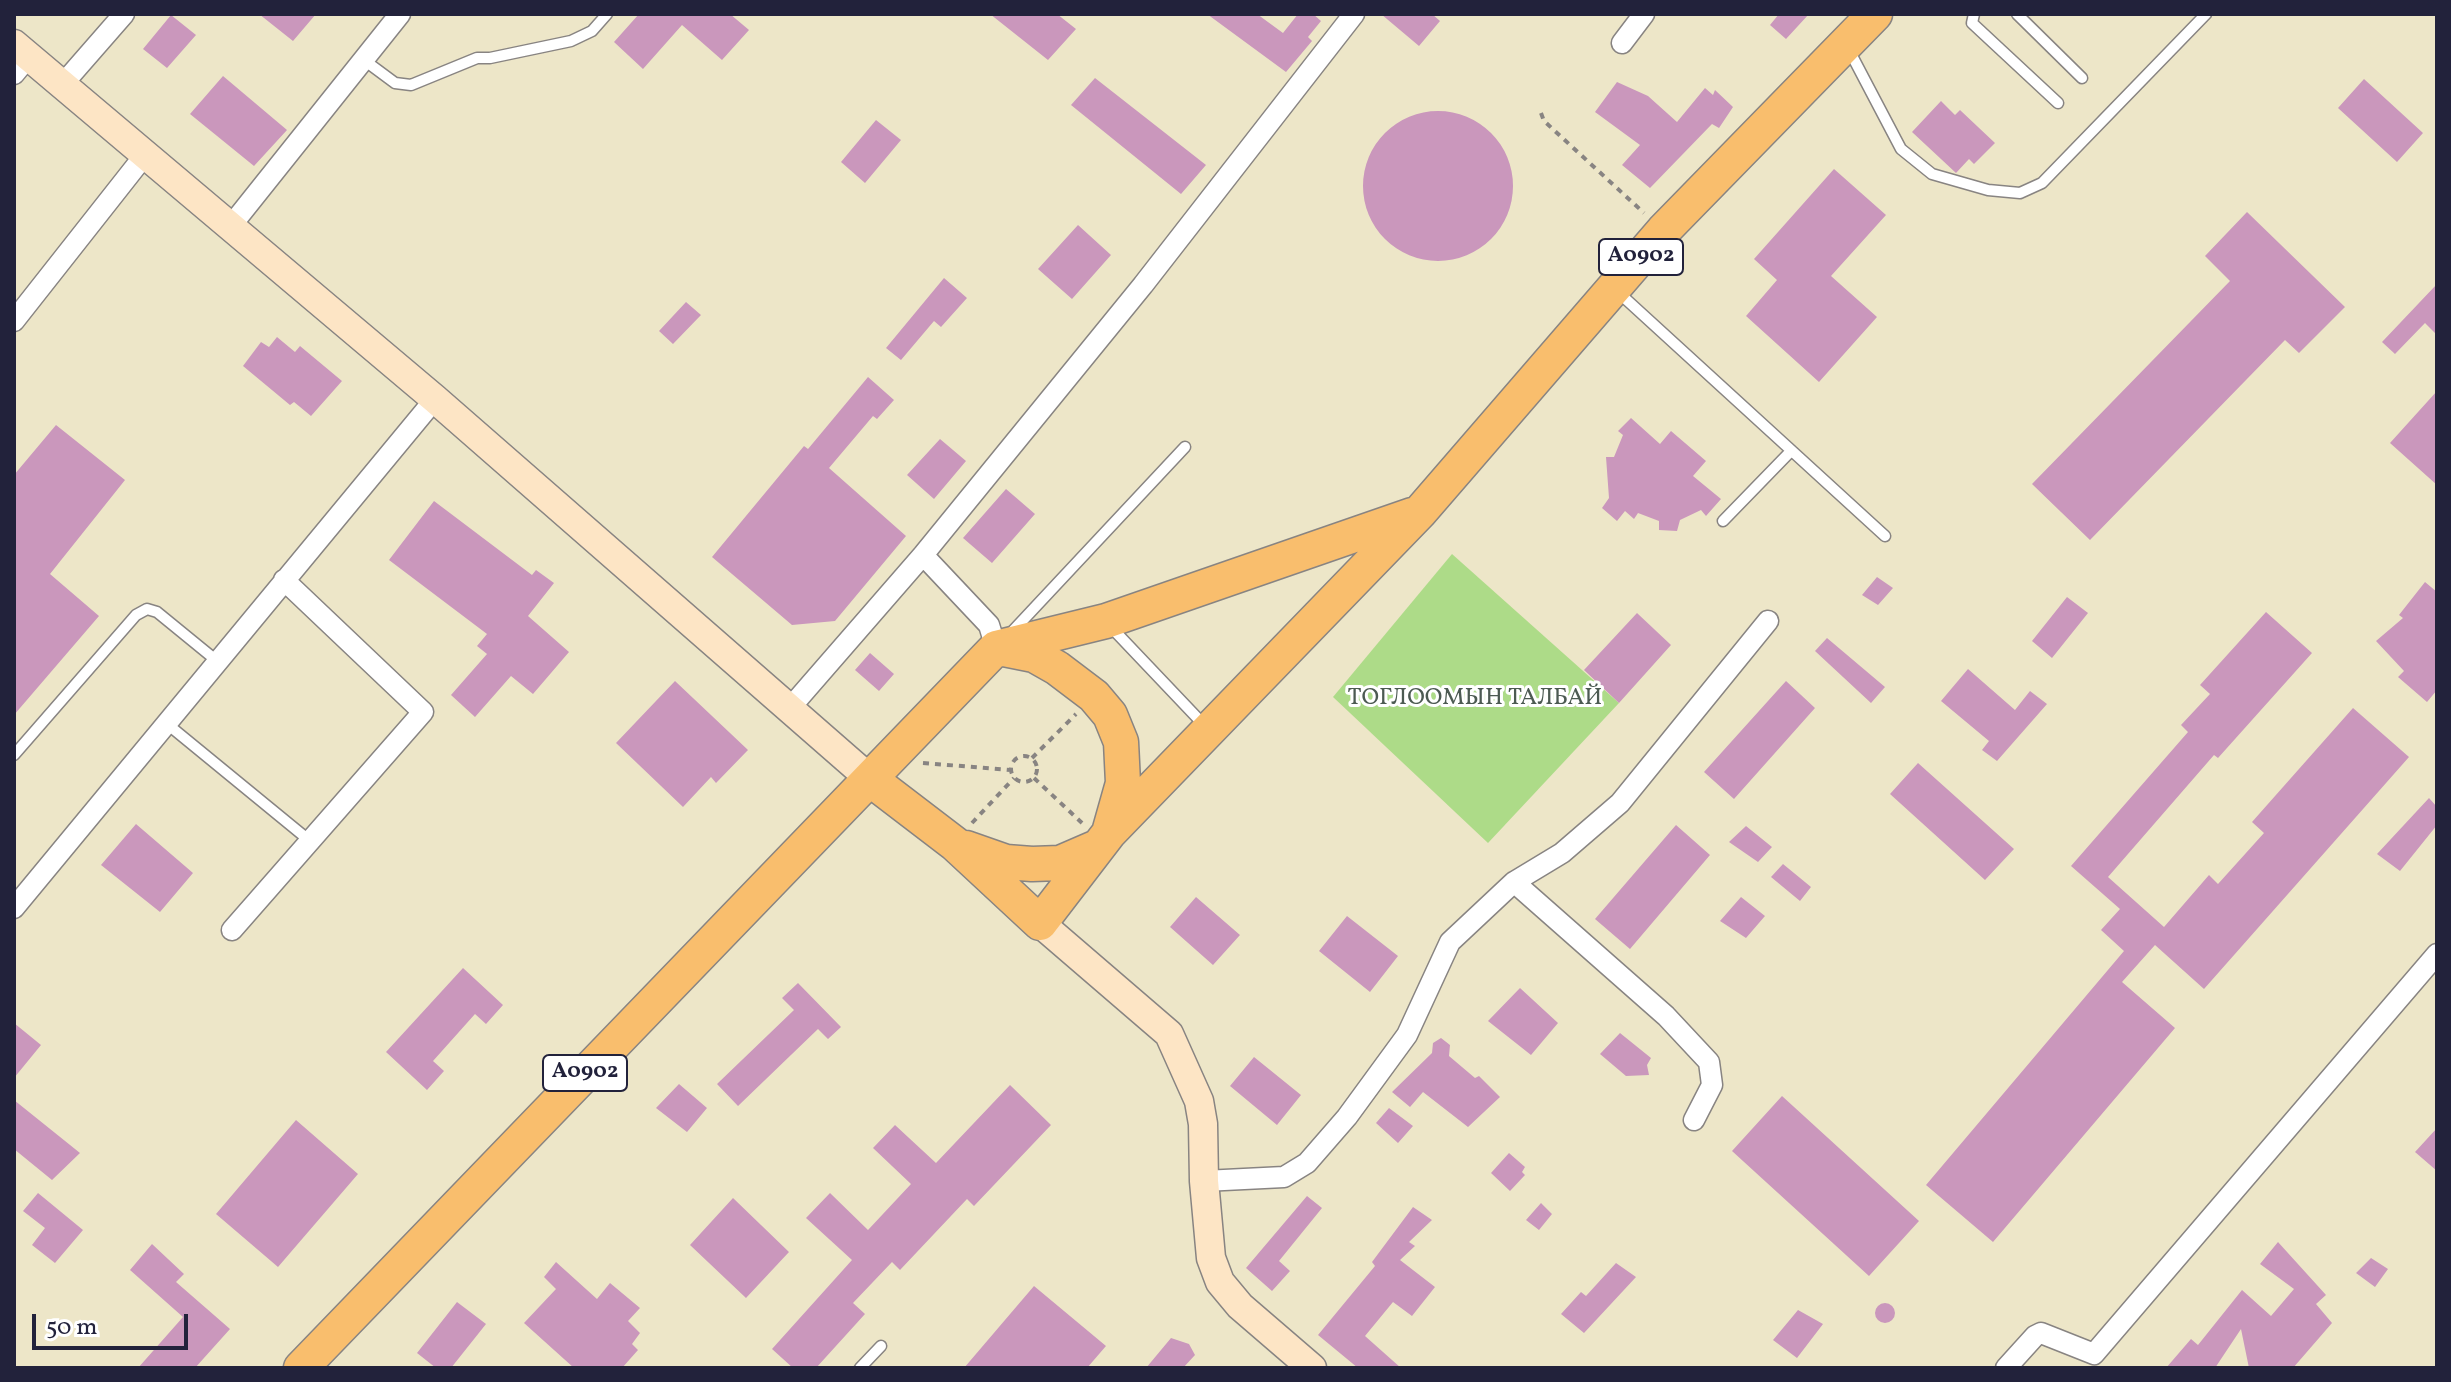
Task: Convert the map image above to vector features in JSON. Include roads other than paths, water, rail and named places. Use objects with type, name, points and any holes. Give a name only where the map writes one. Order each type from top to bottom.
[{"type":"highway","name":"A0902","points":[[1040,923],[1096,835],[1210,730],[1420,512],[1663,231],[1875,14]]},
{"type":"highway","name":"A0902","points":[[301,1368],[996,648],[1106,621],[1420,512]]},
{"type":"highway","points":[[870,779],[1006,862],[1060,863],[1096,835],[1123,783],[1121,742],[1110,715],[1094,696],[1034,655],[996,648]]},
{"type":"highway","points":[[961,836],[1040,923]]},
{"type":"main road","points":[[19,58],[62,85],[435,399],[870,779]]},
{"type":"main road","points":[[1040,923],[1169,1034],[1199,1101],[1211,1258],[1220,1282],[1240,1306],[1312,1368]]},
{"type":"street","points":[[62,85],[124,14]]},
{"type":"street","points":[[230,227],[400,14]]},
{"type":"street","points":[[790,708],[923,555],[1143,285],[1354,14]]},
{"type":"street","points":[[1622,43],[1644,14]]},
{"type":"street","points":[[14,321],[144,156]]},
{"type":"street","points":[[14,908],[435,399]]},
{"type":"street","points":[[923,555],[989,625],[996,648]]},
{"type":"street","points":[[232,930],[423,712],[284,580]]},
{"type":"street","points":[[1204,1181],[1284,1177],[1307,1163],[1347,1117],[1407,1035],[1450,942],[1514,882],[1562,853],[1620,803],[1768,621]]},
{"type":"street","points":[[1514,882],[1666,1016],[1709,1062],[1712,1085],[1694,1120]]},
{"type":"street","points":[[2006,1368],[2041,1333],[2094,1354],[2437,954]]},
{"type":"lane","points":[[364,60],[395,83],[411,85],[477,58],[505,56],[571,41],[592,31],[607,14]]},
{"type":"lane","points":[[1974,14],[1972,23],[2058,103]]},
{"type":"lane","points":[[2017,14],[2082,78]]},
{"type":"lane","points":[[1846,44],[1901,149],[1932,174],[1988,190],[2020,193],[2042,183],[2206,14]]},
{"type":"lane","points":[[1614,288],[1885,536]]},
{"type":"lane","points":[[996,648],[1185,447]]},
{"type":"lane","points":[[1723,521],[1791,451]]},
{"type":"lane","points":[[14,755],[136,615],[147,609],[157,612],[217,661]]},
{"type":"lane","points":[[1106,621],[1210,730]]},
{"type":"lane","points":[[166,723],[310,841]]},
{"type":"lane","points":[[860,1368],[881,1346]]},
{"type":"park label","name":"ТОГЛООМЫН ТАЛБАЙ","points":[[1475,700]]}]
